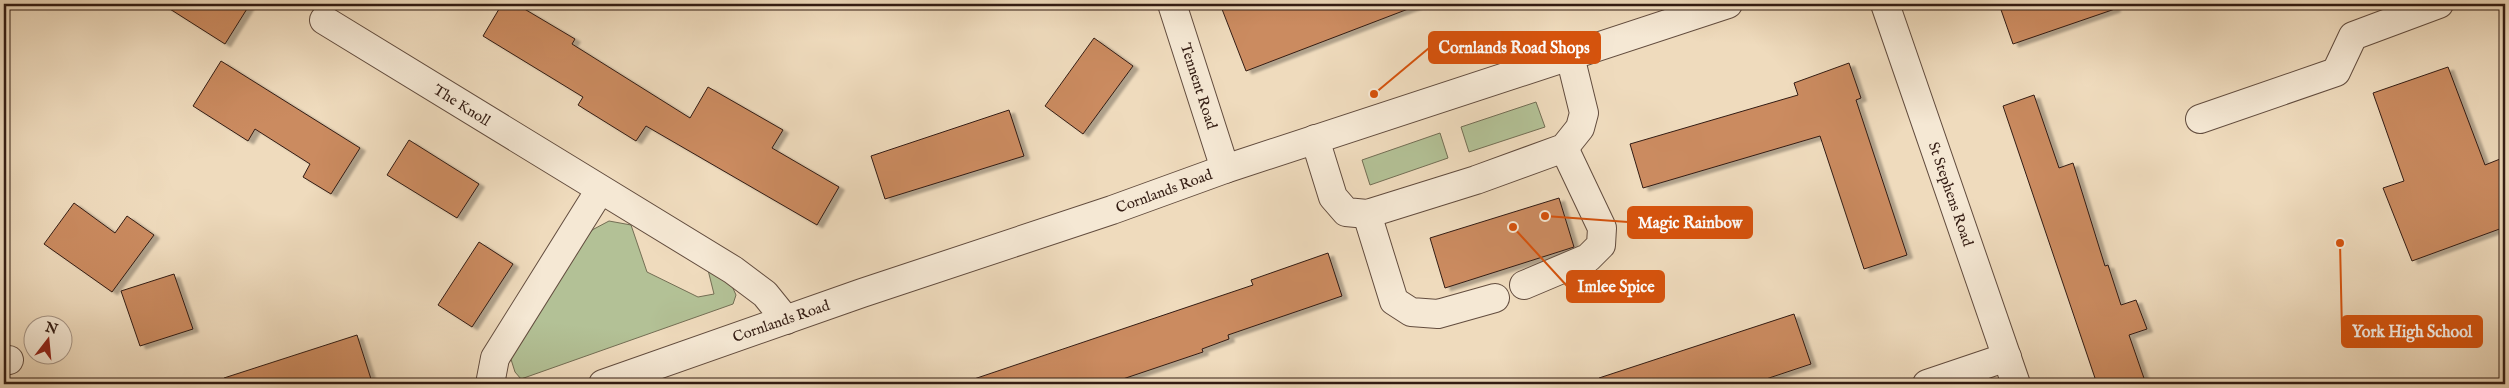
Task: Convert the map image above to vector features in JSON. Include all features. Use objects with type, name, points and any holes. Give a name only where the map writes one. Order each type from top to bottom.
[{"type":"street","name":"Tennent Road","points":[[1172,4],[1225,169]]},
{"type":"street","name":"Cornlands Road","points":[[603,384],[1112,210],[1225,169],[1728,4]]},
{"type":"street","name":"St Stephens Road","points":[[1885,4],[2016,384]]},
{"type":"street","points":[[2200,119],[2336,72],[2353,36],[2439,4]]},
{"type":"street","name":"The Knoll","points":[[324,20],[734,270],[765,294],[786,320]]},
{"type":"street","points":[[1315,139],[1333,197],[1346,212],[1367,214],[1476,180],[1564,148],[1580,128],[1584,113],[1570,56]]},
{"type":"street","points":[[1524,285],[1588,258],[1601,245],[1602,228],[1564,148]]},
{"type":"street","points":[[490,384],[496,358],[600,190]]},
{"type":"street","points":[[1367,214],[1394,301],[1405,309],[1411,312],[1438,314],[1495,298]]},
{"type":"street","points":[[1927,384],[2006,356]]},
{"type":"green space","points":[[1536,102],[1545,127],[1469,152],[1461,127]]},
{"type":"green space","points":[[1440,133],[1448,158],[1370,185],[1362,160]]},
{"type":"green space","points":[[609,221],[631,225],[647,272],[698,297],[714,294],[708,270],[732,286],[736,295],[733,304],[521,379],[515,372],[509,353],[592,230]]},
{"type":"building","points":[[162,4],[250,4],[225,44]]},
{"type":"building","points":[[502,4],[516,4],[575,39],[572,44],[690,118],[708,87],[783,130],[772,148],[839,187],[817,225],[646,126],[636,141],[578,105],[583,97],[483,36]]},
{"type":"building","points":[[1220,4],[1415,4],[1416,6],[1246,71]]},
{"type":"building","points":[[1999,4],[2114,4],[2115,9],[2013,44]]},
{"type":"building","points":[[1094,38],[1133,66],[1083,134],[1045,106]]},
{"type":"building","points":[[221,61],[360,148],[331,194],[303,177],[310,164],[255,129],[248,141],[193,106]]},
{"type":"building","points":[[1849,63],[1861,98],[1856,100],[1907,255],[1864,269],[1820,136],[1643,188],[1630,144],[1798,95],[1794,83]]},
{"type":"building","points":[[2448,67],[2485,165],[2505,157],[2505,227],[2412,261],[2383,188],[2404,181],[2373,93]]},
{"type":"building","points":[[2034,95],[2059,168],[2073,163],[2105,266],[2108,265],[2121,305],[2136,300],[2147,329],[2129,335],[2146,384],[2097,384],[2003,106]]},
{"type":"building","points":[[1009,110],[1024,156],[885,199],[871,156]]},
{"type":"building","points":[[409,140],[479,184],[457,218],[387,175]]},
{"type":"building","points":[[1559,198],[1574,247],[1445,288],[1430,238]]},
{"type":"building","points":[[74,203],[115,233],[127,216],[154,235],[112,292],[44,244]]},
{"type":"building","points":[[479,242],[513,264],[472,327],[438,305]]},
{"type":"building","points":[[1328,253],[1342,296],[1228,335],[1229,339],[1202,349],[1203,352],[1108,384],[975,384],[974,379],[1253,285],[1251,280]]},
{"type":"building","points":[[174,274],[193,329],[140,346],[121,291]]},
{"type":"building","points":[[1794,314],[1811,364],[1751,384],[1600,384],[1599,378]]},
{"type":"building","points":[[357,335],[371,379],[353,384],[225,384],[224,378]]},
{"type":"place","name":"Cornlands Road Shops","points":[[1374,94]]},
{"type":"place","name":"Magic Rainbow","points":[[1545,216]]},
{"type":"place","name":"Imlee Spice","points":[[1513,227]]},
{"type":"place","name":"York High School","points":[[2340,243]]}]
